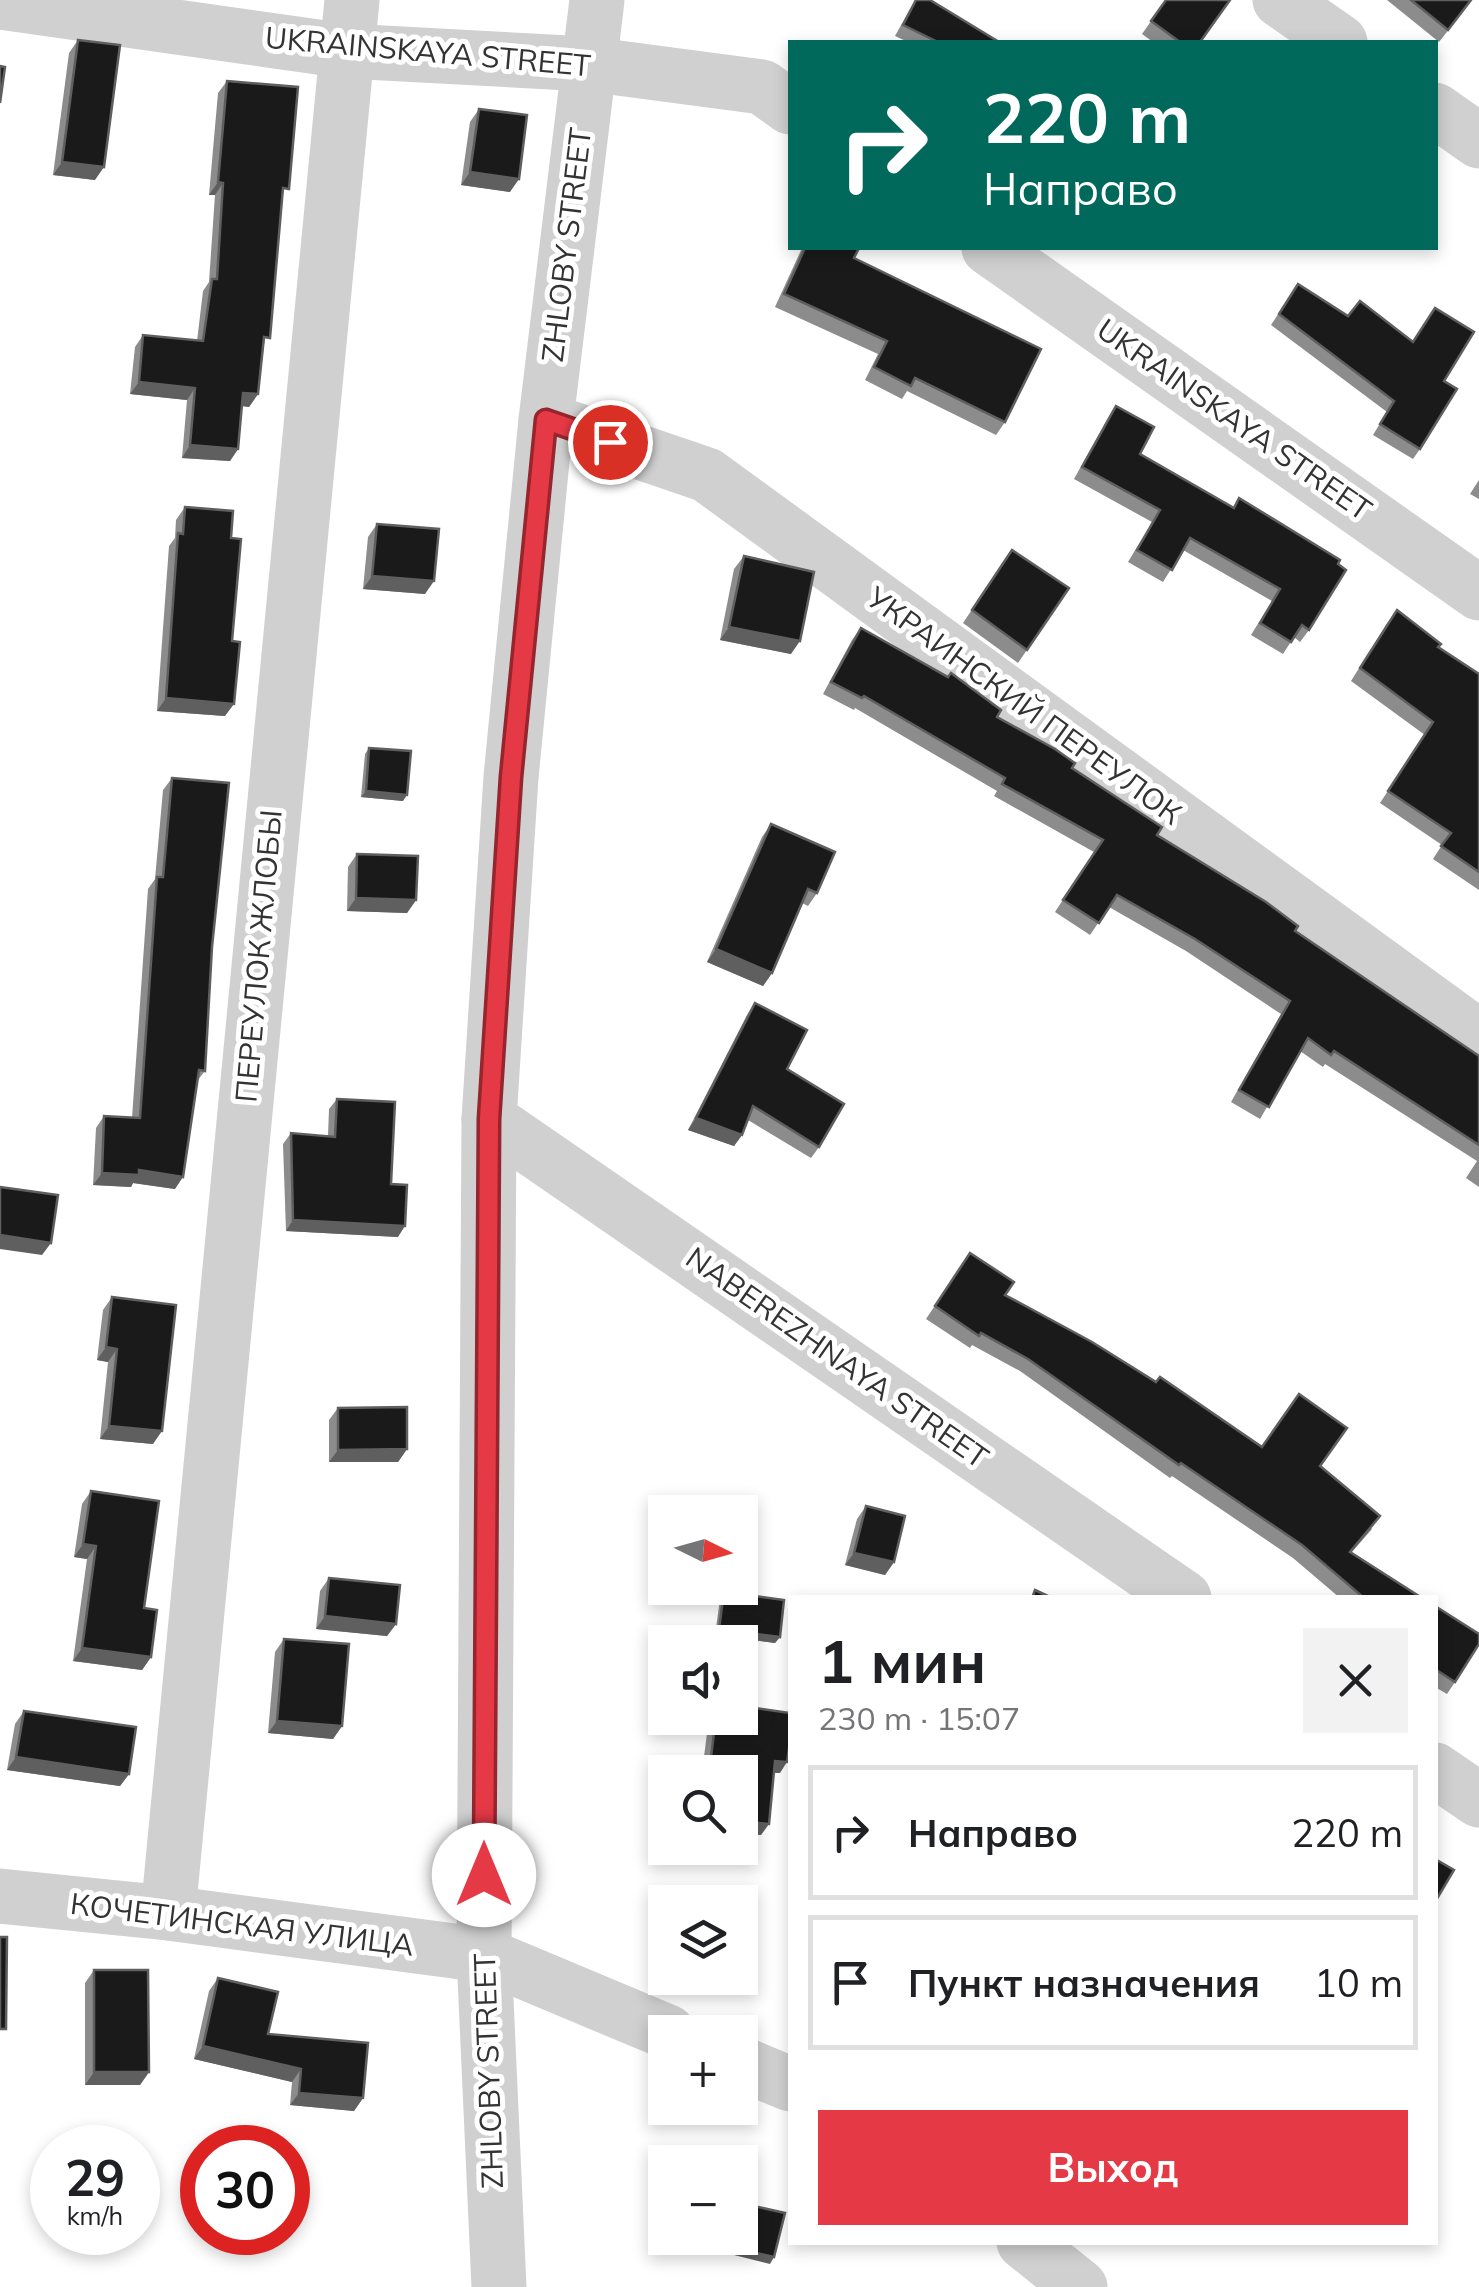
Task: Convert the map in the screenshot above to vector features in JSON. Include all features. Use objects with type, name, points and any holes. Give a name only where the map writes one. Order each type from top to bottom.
[{"type":"street","name":"ZHLOBY STREET","points":[[499,2287],[484,1955],[489,1119],[511,777],[546,420],[598,0]]},
{"type":"street","points":[[1280,0],[1337,40]]},
{"type":"street","name":"UKRAINSKAYA STREET","points":[[0,2],[349,25],[588,64],[762,87],[788,106]]},
{"type":"street","name":"ПЕРЕУЛОК ЖЛОБЫ","points":[[168,1913],[349,25]]},
{"type":"street","points":[[1438,112],[1479,141]]},
{"type":"street","name":"UKRAINSKAYA STREET","points":[[992,250],[1479,593]]},
{"type":"street","name":"УКРАИНСКИЙ ПЕРЕУЛОК","points":[[546,420],[707,475],[1479,1038]]},
{"type":"street","name":"NABEREZHNAYA STREET","points":[[489,1119],[1180,1595]]},
{"type":"street","points":[[1438,1772],[1479,1800]]},
{"type":"street","name":"КОЧЕТИНСКАЯ УЛИЦА","points":[[0,1896],[168,1913],[484,1955]]},
{"type":"street","points":[[484,1955],[648,2024]]},
{"type":"street","points":[[758,2071],[788,2083]]},
{"type":"street","points":[[1028,2245],[1080,2287]]},
{"type":"building","points":[[916,0],[930,0],[996,40],[934,40],[903,25]]},
{"type":"building","points":[[1166,0],[1230,0],[1201,40],[1177,40],[1151,21]]},
{"type":"building","points":[[1411,0],[1471,0],[1448,30]]},
{"type":"building","points":[[78,40],[120,45],[104,167],[62,162]]},
{"type":"building","points":[[0,66],[5,67],[0,103]]},
{"type":"building","points":[[227,81],[298,87],[289,189],[283,188],[270,338],[264,337],[258,394],[243,393],[238,449],[190,445],[195,388],[139,382],[143,335],[203,341],[212,279],[217,279],[223,183],[218,182]]},
{"type":"building","points":[[479,109],[527,115],[519,179],[470,172]]},
{"type":"building","points":[[804,250],[858,250],[854,258],[1041,349],[1005,422],[915,378],[911,386],[874,367],[887,341],[784,294]]},
{"type":"building","points":[[1298,284],[1348,316],[1360,301],[1413,342],[1435,308],[1474,332],[1444,381],[1457,389],[1420,449],[1380,424],[1394,401],[1279,314]]},
{"type":"building","points":[[1116,406],[1154,427],[1140,454],[1234,508],[1239,498],[1340,560],[1338,564],[1346,570],[1309,630],[1302,625],[1291,642],[1260,623],[1280,589],[1190,538],[1172,570],[1137,550],[1160,510],[1082,467]]},
{"type":"building","points":[[185,507],[233,511],[231,538],[241,539],[232,641],[240,642],[234,704],[166,698],[178,533],[183,534]]},
{"type":"building","points":[[377,524],[439,529],[434,581],[372,576]]},
{"type":"building","points":[[1012,550],[1069,588],[1027,650],[972,610]]},
{"type":"building","points":[[744,556],[814,572],[800,641],[729,627]]},
{"type":"building","points":[[1397,610],[1441,644],[1438,647],[1479,674],[1479,872],[1441,846],[1451,833],[1388,791],[1433,722],[1360,668]]},
{"type":"building","points":[[861,628],[948,677],[951,673],[1001,710],[997,717],[1055,749],[1075,763],[1072,768],[1162,827],[1157,835],[1266,902],[1298,926],[1295,931],[1479,1056],[1479,1145],[1308,1038],[1269,1107],[1239,1090],[1290,1001],[1195,939],[1117,895],[1099,923],[1063,900],[1103,840],[1002,784],[1005,778],[864,696],[831,682]]},
{"type":"building","points":[[369,748],[411,751],[407,795],[366,791]]},
{"type":"building","points":[[172,778],[229,783],[212,947],[205,1071],[199,1070],[183,1177],[139,1170],[139,1175],[102,1173],[104,1116],[140,1118],[157,877],[163,877]]},
{"type":"building","points":[[771,824],[835,852],[817,893],[808,889],[772,973],[716,949]]},
{"type":"building","points":[[357,854],[418,856],[416,900],[356,898]]},
{"type":"building","points":[[755,1003],[807,1030],[787,1069],[844,1104],[819,1147],[753,1106],[742,1135],[696,1118]]},
{"type":"building","points":[[337,1099],[395,1102],[391,1184],[407,1185],[405,1226],[293,1220],[291,1133],[335,1137]]},
{"type":"building","points":[[0,1187],[58,1195],[51,1243],[0,1235]]},
{"type":"building","points":[[970,1253],[1014,1282],[1005,1295],[1156,1382],[1160,1377],[1262,1447],[1299,1394],[1347,1428],[1320,1466],[1380,1516],[1350,1552],[1417,1595],[1360,1595],[1302,1545],[1028,1359],[981,1333],[979,1336],[935,1306]]},
{"type":"building","points":[[112,1297],[176,1305],[162,1431],[109,1426],[117,1349],[106,1347]]},
{"type":"building","points":[[407,1407],[407,1449],[338,1450],[338,1408]]},
{"type":"building","points":[[91,1491],[159,1501],[144,1608],[157,1610],[151,1657],[82,1648],[96,1546],[83,1544]]},
{"type":"building","points":[[866,1506],[905,1516],[894,1562],[854,1553]]},
{"type":"building","points":[[329,1578],[400,1585],[396,1624],[325,1616]]},
{"type":"building","points":[[758,1597],[784,1600],[780,1637],[758,1634],[758,1625],[720,1625],[722,1605],[758,1605]]},
{"type":"building","points":[[1438,1608],[1479,1634],[1479,1644],[1455,1682],[1438,1671]]},
{"type":"building","points":[[284,1639],[349,1644],[342,1726],[277,1721]]},
{"type":"building","points":[[758,1709],[788,1713],[787,1762],[775,1761],[769,1824],[758,1823],[758,1755],[711,1755],[714,1735],[758,1735]]},
{"type":"building","points":[[24,1711],[136,1727],[129,1774],[16,1757]]},
{"type":"building","points":[[1438,1861],[1454,1870],[1438,1897]]},
{"type":"building","points":[[0,1937],[7,1937],[6,2029],[0,2029]]},
{"type":"building","points":[[94,1970],[148,1970],[149,2072],[94,2072]]},
{"type":"building","points":[[218,1978],[278,1992],[268,2034],[368,2043],[363,2098],[299,2093],[301,2069],[203,2046]]},
{"type":"building","points":[[758,2207],[785,2213],[774,2257],[758,2253]]},
{"type":"route","points":[[484,1875],[489,1119],[511,777],[546,420],[610,442]]}]
